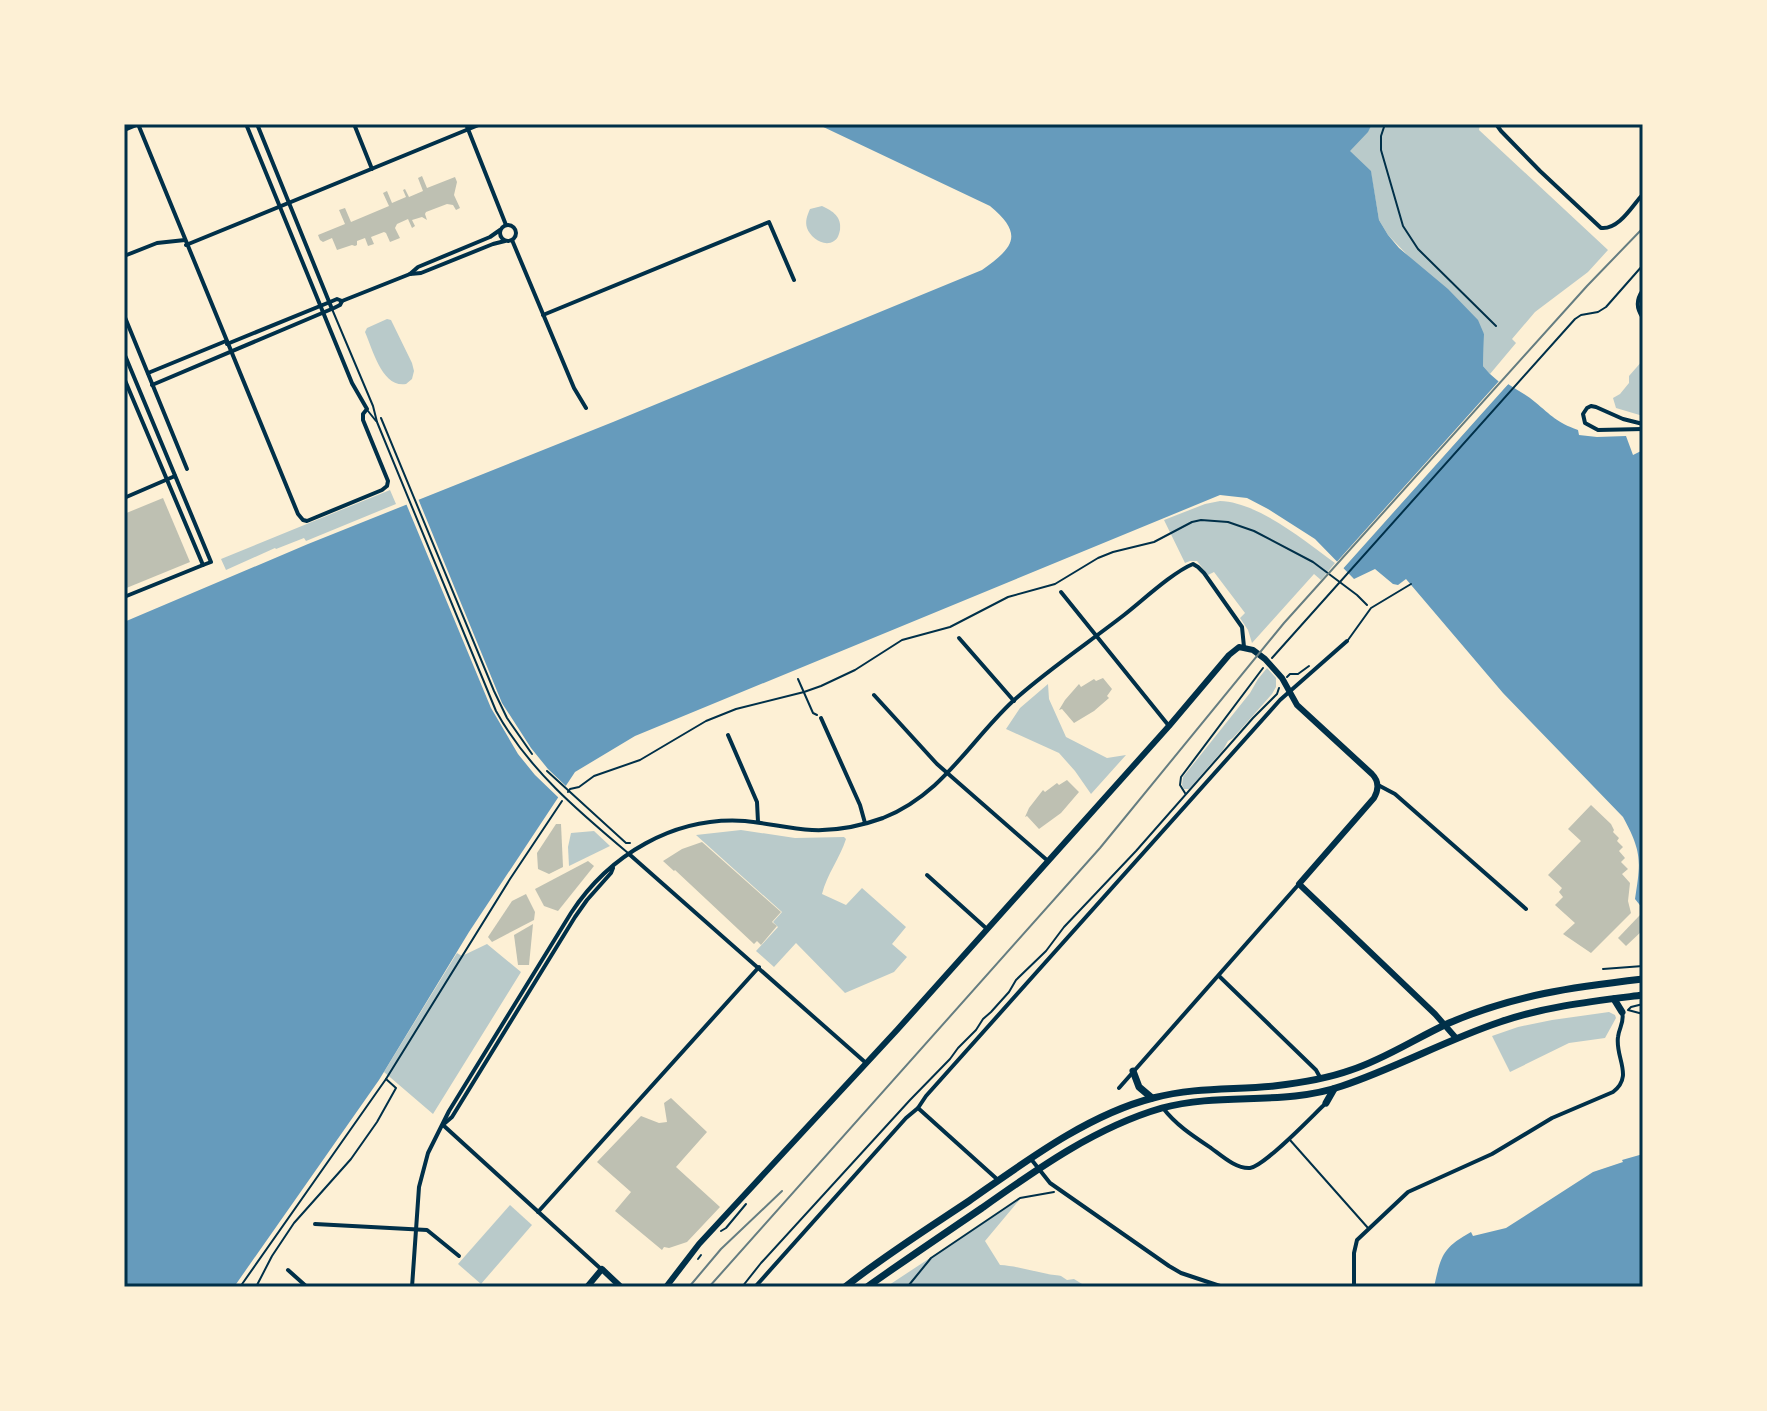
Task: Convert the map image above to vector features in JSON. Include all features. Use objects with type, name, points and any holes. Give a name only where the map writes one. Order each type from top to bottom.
[{"type":"highway","points":[[845,1287],[1031,1159],[1085,1126],[1152,1098],[1215,1088],[1272,1086],[1321,1079],[1363,1066],[1488,1008],[1566,988],[1643,979]]},
{"type":"highway","points":[[867,1287],[1038,1169],[1131,1119],[1200,1100],[1291,1096],[1334,1089],[1500,1022],[1541,1010],[1643,995]]},
{"type":"highway","points":[[1614,999],[1622,1012]]},
{"type":"highway","points":[[1133,1071],[1139,1087],[1152,1098]]},
{"type":"highway","points":[[1326,1103],[1334,1089]]},
{"type":"street","points":[[124,129],[137,124],[298,514],[303,520],[312,520],[382,490],[387,486],[387,479],[363,420],[367,409],[352,383],[246,124]]},
{"type":"street","points":[[257,124],[332,309]]},
{"type":"street","points":[[354,124],[372,169]]},
{"type":"street","points":[[124,256],[157,243],[186,242],[280,207],[467,127],[481,124]]},
{"type":"street","points":[[1496,124],[1540,171],[1604,229],[1615,225],[1643,194]]},
{"type":"street","points":[[467,127],[506,225]]},
{"type":"street","points":[[543,315],[769,222],[794,280]]},
{"type":"street","points":[[152,385],[332,309],[342,301],[493,244],[512,240],[516,237],[515,229],[506,225],[490,237],[418,267],[410,274]]},
{"type":"street","points":[[500,230],[505,241]]},
{"type":"street","points":[[512,240],[574,388],[586,408]]},
{"type":"street","points":[[1643,290],[1637,306],[1643,318]]},
{"type":"street","points":[[148,373],[337,299],[342,301]]},
{"type":"street","points":[[124,315],[187,469]]},
{"type":"street","points":[[124,353],[211,562],[124,597]]},
{"type":"street","points":[[124,378],[203,565]]},
{"type":"street","points":[[128,389],[137,385]]},
{"type":"street","points":[[1589,406],[1596,407],[1643,427],[1598,430],[1584,420],[1584,412],[1589,406]]},
{"type":"street","points":[[124,498],[175,476]]},
{"type":"street","points":[[412,1287],[422,1172],[428,1153],[575,917],[611,873],[613,866],[650,841],[683,827],[727,821],[811,830],[837,829],[883,818],[916,800],[948,774],[1014,701],[1193,564],[1204,573],[1238,620],[1243,631],[1244,647]]},
{"type":"street","points":[[1061,592],[1169,726]]},
{"type":"street","points":[[959,638],[1014,701]]},
{"type":"street","points":[[755,1287],[1289,692],[1347,641]]},
{"type":"street","points":[[666,1287],[699,1244],[987,929],[1235,649],[1244,647],[1253,650],[1265,659],[1300,708],[1372,774],[1378,785],[1395,794],[1526,909]]},
{"type":"street","points":[[874,695],[948,774],[1048,861]]},
{"type":"street","points":[[821,718],[865,823]]},
{"type":"street","points":[[728,735],[757,802],[758,822]]},
{"type":"street","points":[[1119,1088],[1371,801],[1378,785]]},
{"type":"street","points":[[629,854],[866,1063]]},
{"type":"street","points":[[927,875],[987,929]]},
{"type":"street","points":[[1299,884],[1456,1038]]},
{"type":"street","points":[[538,1212],[759,967]]},
{"type":"street","points":[[1219,976],[1316,1070],[1321,1079]]},
{"type":"street","points":[[1354,1287],[1355,1246],[1361,1235],[1414,1188],[1492,1154],[1552,1118],[1616,1090],[1623,1076],[1618,1040],[1622,1012]]},
{"type":"street","points":[[1163,1108],[1178,1125],[1231,1162],[1247,1168],[1260,1163],[1326,1103]]},
{"type":"street","points":[[918,1108],[998,1180]]},
{"type":"street","points":[[443,1125],[621,1287]]},
{"type":"street","points":[[1031,1159],[1046,1180],[1059,1190],[1181,1273],[1223,1287]]},
{"type":"street","points":[[315,1224],[430,1231],[459,1256]]},
{"type":"street","points":[[587,1287],[602,1269]]},
{"type":"street","points":[[288,1270],[307,1287]]},
{"type":"lane","points":[[332,309],[496,711],[511,737],[552,786],[629,854]]},
{"type":"lane","points":[[367,409],[377,422]]},
{"type":"lane","points":[[1347,641],[1371,608],[1411,584]]},
{"type":"lane","points":[[1288,1138],[1369,1229]]},
{"type":"path","points":[[1385,124],[1381,150],[1403,226],[1418,249],[1496,326]]},
{"type":"path","points":[[1276,654],[1581,315],[1606,307],[1643,265]]},
{"type":"path","points":[[412,488],[500,704],[535,758]]},
{"type":"path","points":[[240,1287],[386,1079],[510,879],[570,789],[579,787],[594,776],[640,760],[706,721],[752,704],[804,692],[855,670],[902,640],[950,627],[1008,597],[1055,584],[1098,558],[1154,542],[1192,522],[1228,522],[1243,527],[1313,562],[1371,608]]},
{"type":"path","points":[[742,1287],[1277,694],[1283,681],[1290,674],[1298,674],[1310,665]]},
{"type":"path","points":[[1186,794],[1180,785],[1181,777],[1263,668]]},
{"type":"path","points":[[798,679],[813,713],[821,718]]},
{"type":"path","points":[[543,767],[626,843],[630,843]]},
{"type":"path","points":[[1603,969],[1643,966]]},
{"type":"path","points":[[1643,1004],[1628,1010],[1643,1014]]},
{"type":"path","points":[[256,1287],[287,1232],[351,1159],[377,1122],[396,1088],[386,1079]]},
{"type":"path","points":[[904,1287],[931,1258],[1020,1198],[1059,1190]]},
{"type":"path","points":[[701,1255],[698,1259],[701,1261]]},
{"type":"path","points":[[893,1287],[898,1287]]},
{"type":"shaded area","points":[[1372,124],[1480,124],[1479,130],[1608,250],[1588,272],[1535,312],[1512,339],[1516,343],[1490,374],[1483,366],[1484,334],[1388,235],[1379,220],[1371,173],[1346,154]]},
{"type":"shaded area","points":[[822,206],[833,212],[840,221],[838,236],[830,243],[814,238],[806,225],[810,209]]},
{"type":"shaded area","points":[[391,320],[412,363],[412,379],[406,384],[398,384],[385,374],[365,332],[367,328]]},
{"type":"shaded area","points":[[1643,360],[1643,416],[1616,408],[1613,398],[1629,383],[1629,376]]},
{"type":"shaded area","points":[[390,490],[396,504],[306,541],[304,538],[275,548],[226,570],[221,559]]},
{"type":"shaded area","points":[[1220,501],[1235,503],[1265,515],[1335,563],[1321,580],[1314,574],[1252,643],[1240,618],[1245,613],[1214,572],[1208,575],[1197,561],[1185,563],[1164,520]]},
{"type":"shaded area","points":[[1267,668],[1276,678],[1272,694],[1189,789],[1184,789],[1183,777]]},
{"type":"shaded area","points":[[1048,684],[1049,699],[1066,737],[1107,758],[1126,755],[1091,794],[1059,753],[1006,729],[1020,708]]},
{"type":"shaded area","points":[[741,830],[795,838],[844,837],[846,839],[822,894],[846,905],[862,888],[906,927],[892,944],[907,957],[894,972],[845,993],[796,943],[774,967],[756,951],[778,927],[773,922],[782,912],[696,835]]},
{"type":"shaded area","points":[[594,831],[610,846],[569,866],[571,833]]},
{"type":"shaded area","points":[[487,944],[521,972],[433,1114],[384,1072],[457,953],[462,956]]},
{"type":"shaded area","points":[[1609,1012],[1616,1018],[1605,1038],[1569,1043],[1510,1072],[1492,1036],[1552,1020]]},
{"type":"shaded area","points":[[1021,1198],[985,1241],[1000,1265],[1074,1279],[1087,1287],[886,1287]]},
{"type":"shaded area","points":[[510,1205],[532,1225],[481,1284],[458,1264]]},
{"type":"water","points":[[817,124],[1372,124],[1350,151],[1371,171],[1379,220],[1399,248],[1448,289],[1478,320],[1484,334],[1483,366],[1505,387],[1508,384],[1525,395],[1559,421],[1578,430],[1579,435],[1626,436],[1633,455],[1643,450],[1643,909],[1635,899],[1639,866],[1637,848],[1623,817],[1503,693],[1406,579],[1398,585],[1393,584],[1375,569],[1354,579],[1315,539],[1268,509],[1247,498],[1220,495],[635,736],[575,772],[469,932],[379,1080],[234,1287],[124,1287],[124,622],[982,270],[1007,248],[1011,241],[1008,225],[990,206]]},
{"type":"water","points":[[1643,1154],[1643,1287],[1434,1287],[1444,1254],[1461,1238],[1471,1232],[1473,1236],[1506,1228],[1593,1172]]},
{"type":"pier","points":[[1494,373],[1505,382],[1511,381],[1341,571],[1334,565],[1499,381],[1492,375]]},
{"type":"pier","points":[[417,496],[502,703],[531,748],[569,789],[561,800],[518,754],[491,708],[405,501]]},
{"type":"building","points":[[422,176],[427,188],[455,177],[454,195],[460,208],[456,210],[453,205],[447,204],[426,212],[427,220],[422,217],[412,220],[415,226],[412,228],[408,219],[397,224],[395,228],[400,238],[390,242],[384,232],[371,237],[374,244],[368,246],[365,238],[357,241],[355,246],[337,250],[332,238],[323,242],[320,240],[318,235],[345,224],[339,210],[345,208],[351,222],[389,206],[383,193],[387,191],[392,203],[406,197],[405,189],[409,197],[423,191],[418,178]]},
{"type":"building","points":[[163,498],[190,562],[124,589],[124,514]]},
{"type":"building","points":[[1103,678],[1112,689],[1107,696],[1109,698],[1094,711],[1074,723],[1062,709],[1059,710],[1079,684],[1081,687],[1094,679]]},
{"type":"building","points":[[1067,780],[1079,792],[1061,813],[1039,829],[1025,817],[1029,808],[1043,790],[1045,792]]},
{"type":"building","points":[[1591,805],[1611,824],[1619,838],[1617,841],[1623,847],[1619,851],[1625,858],[1621,862],[1628,869],[1622,874],[1630,883],[1628,901],[1631,913],[1591,953],[1563,934],[1575,923],[1555,905],[1563,897],[1559,892],[1562,888],[1548,875],[1581,841],[1568,829]]},
{"type":"building","points":[[556,824],[561,824],[563,867],[549,874],[538,869],[537,853]]},
{"type":"building","points":[[702,842],[781,912],[772,922],[777,926],[761,945],[757,941],[754,944],[663,861],[682,849]]},
{"type":"building","points":[[588,861],[594,866],[558,911],[544,906],[535,889]]},
{"type":"building","points":[[526,894],[535,912],[534,920],[492,942],[488,937],[512,901]]},
{"type":"building","points":[[1640,915],[1643,930],[1626,946],[1618,938]]},
{"type":"building","points":[[533,924],[529,965],[518,965],[514,935]]},
{"type":"building","points":[[671,1098],[707,1132],[676,1167],[720,1207],[687,1242],[662,1250],[615,1211],[631,1192],[597,1162],[641,1116],[659,1123],[667,1122],[664,1103]]},
{"type":"railway","points":[[709,1287],[1100,848],[1284,623],[1587,286],[1643,228]]},
{"type":"railway","points":[[689,1287],[721,1249],[782,1191]]}]
